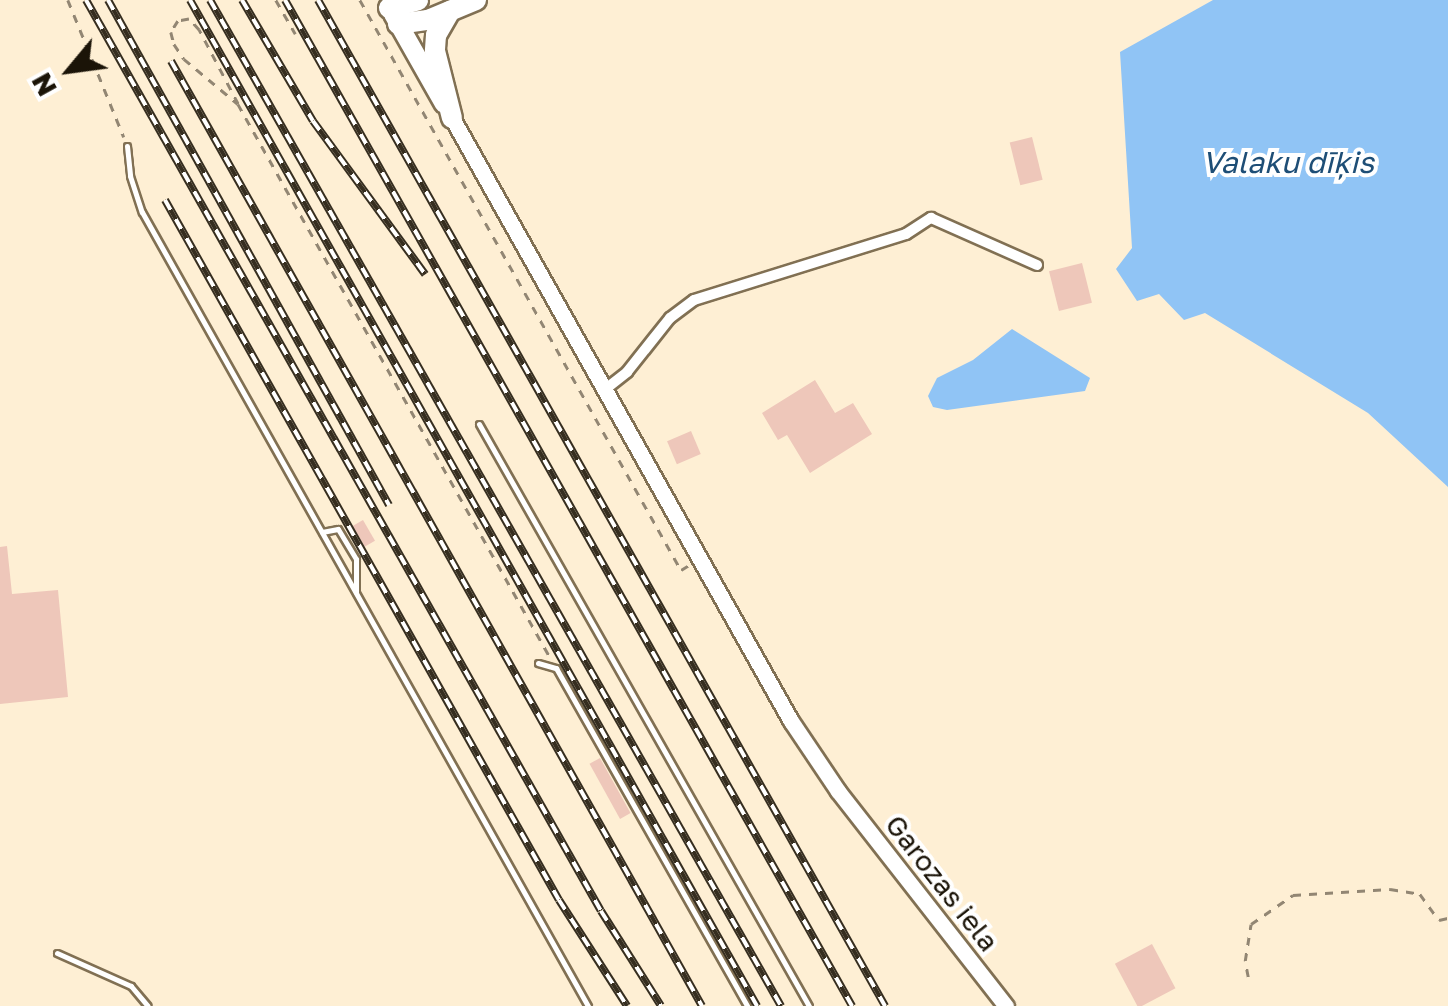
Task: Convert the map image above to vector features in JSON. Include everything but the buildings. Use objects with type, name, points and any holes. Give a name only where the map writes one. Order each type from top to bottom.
[{"type":"highway","points":[[391,10],[418,0]]},
{"type":"highway","points":[[391,10],[428,20],[476,0]]},
{"type":"highway","points":[[450,12],[436,35],[434,51],[452,118]]},
{"type":"main road","points":[[391,10],[452,118]]},
{"type":"main road","name":"Garozas iela","points":[[452,118],[754,660],[838,791],[1006,1006]]},
{"type":"street","points":[[604,391],[626,372],[670,318],[694,300],[906,234],[931,218],[1037,265]]},
{"type":"lane","points":[[128,146],[130,176],[142,212],[588,1006]]},
{"type":"lane","points":[[478,424],[809,1006]]},
{"type":"lane","points":[[322,532],[338,529],[356,558],[356,594]]},
{"type":"lane","points":[[538,663],[556,668],[748,1006]]},
{"type":"lane","points":[[58,953],[131,986],[148,1006]]},
{"type":"path","points":[[68,0],[128,146]]},
{"type":"path","points":[[276,0],[296,34]]},
{"type":"path","points":[[360,0],[681,570]]},
{"type":"path","points":[[238,104],[184,59],[171,32],[178,21],[189,19],[199,30],[556,668]]},
{"type":"path","points":[[1248,977],[1245,960],[1251,924],[1294,895],[1390,889],[1420,894],[1439,920],[1448,918]]},
{"type":"water","name":"Valaku dīķis","points":[[1213,0],[1448,0],[1448,487],[1368,413],[1205,313],[1184,320],[1159,294],[1137,301],[1116,269],[1132,248],[1120,52]]},
{"type":"water","points":[[1012,329],[1090,378],[1085,391],[947,410],[933,407],[928,396],[937,378],[973,360]]},
{"type":"railway","points":[[86,0],[601,911],[661,1006]]},
{"type":"railway","points":[[108,0],[389,505]]},
{"type":"railway","points":[[190,0],[757,1006]]},
{"type":"railway","points":[[210,0],[781,1006]]},
{"type":"railway","points":[[242,0],[313,121],[425,274]]},
{"type":"railway","points":[[285,0],[852,1006]]},
{"type":"railway","points":[[318,0],[885,1006]]},
{"type":"railway","points":[[171,61],[702,1006]]},
{"type":"railway","points":[[165,200],[559,900],[627,1006]]}]
